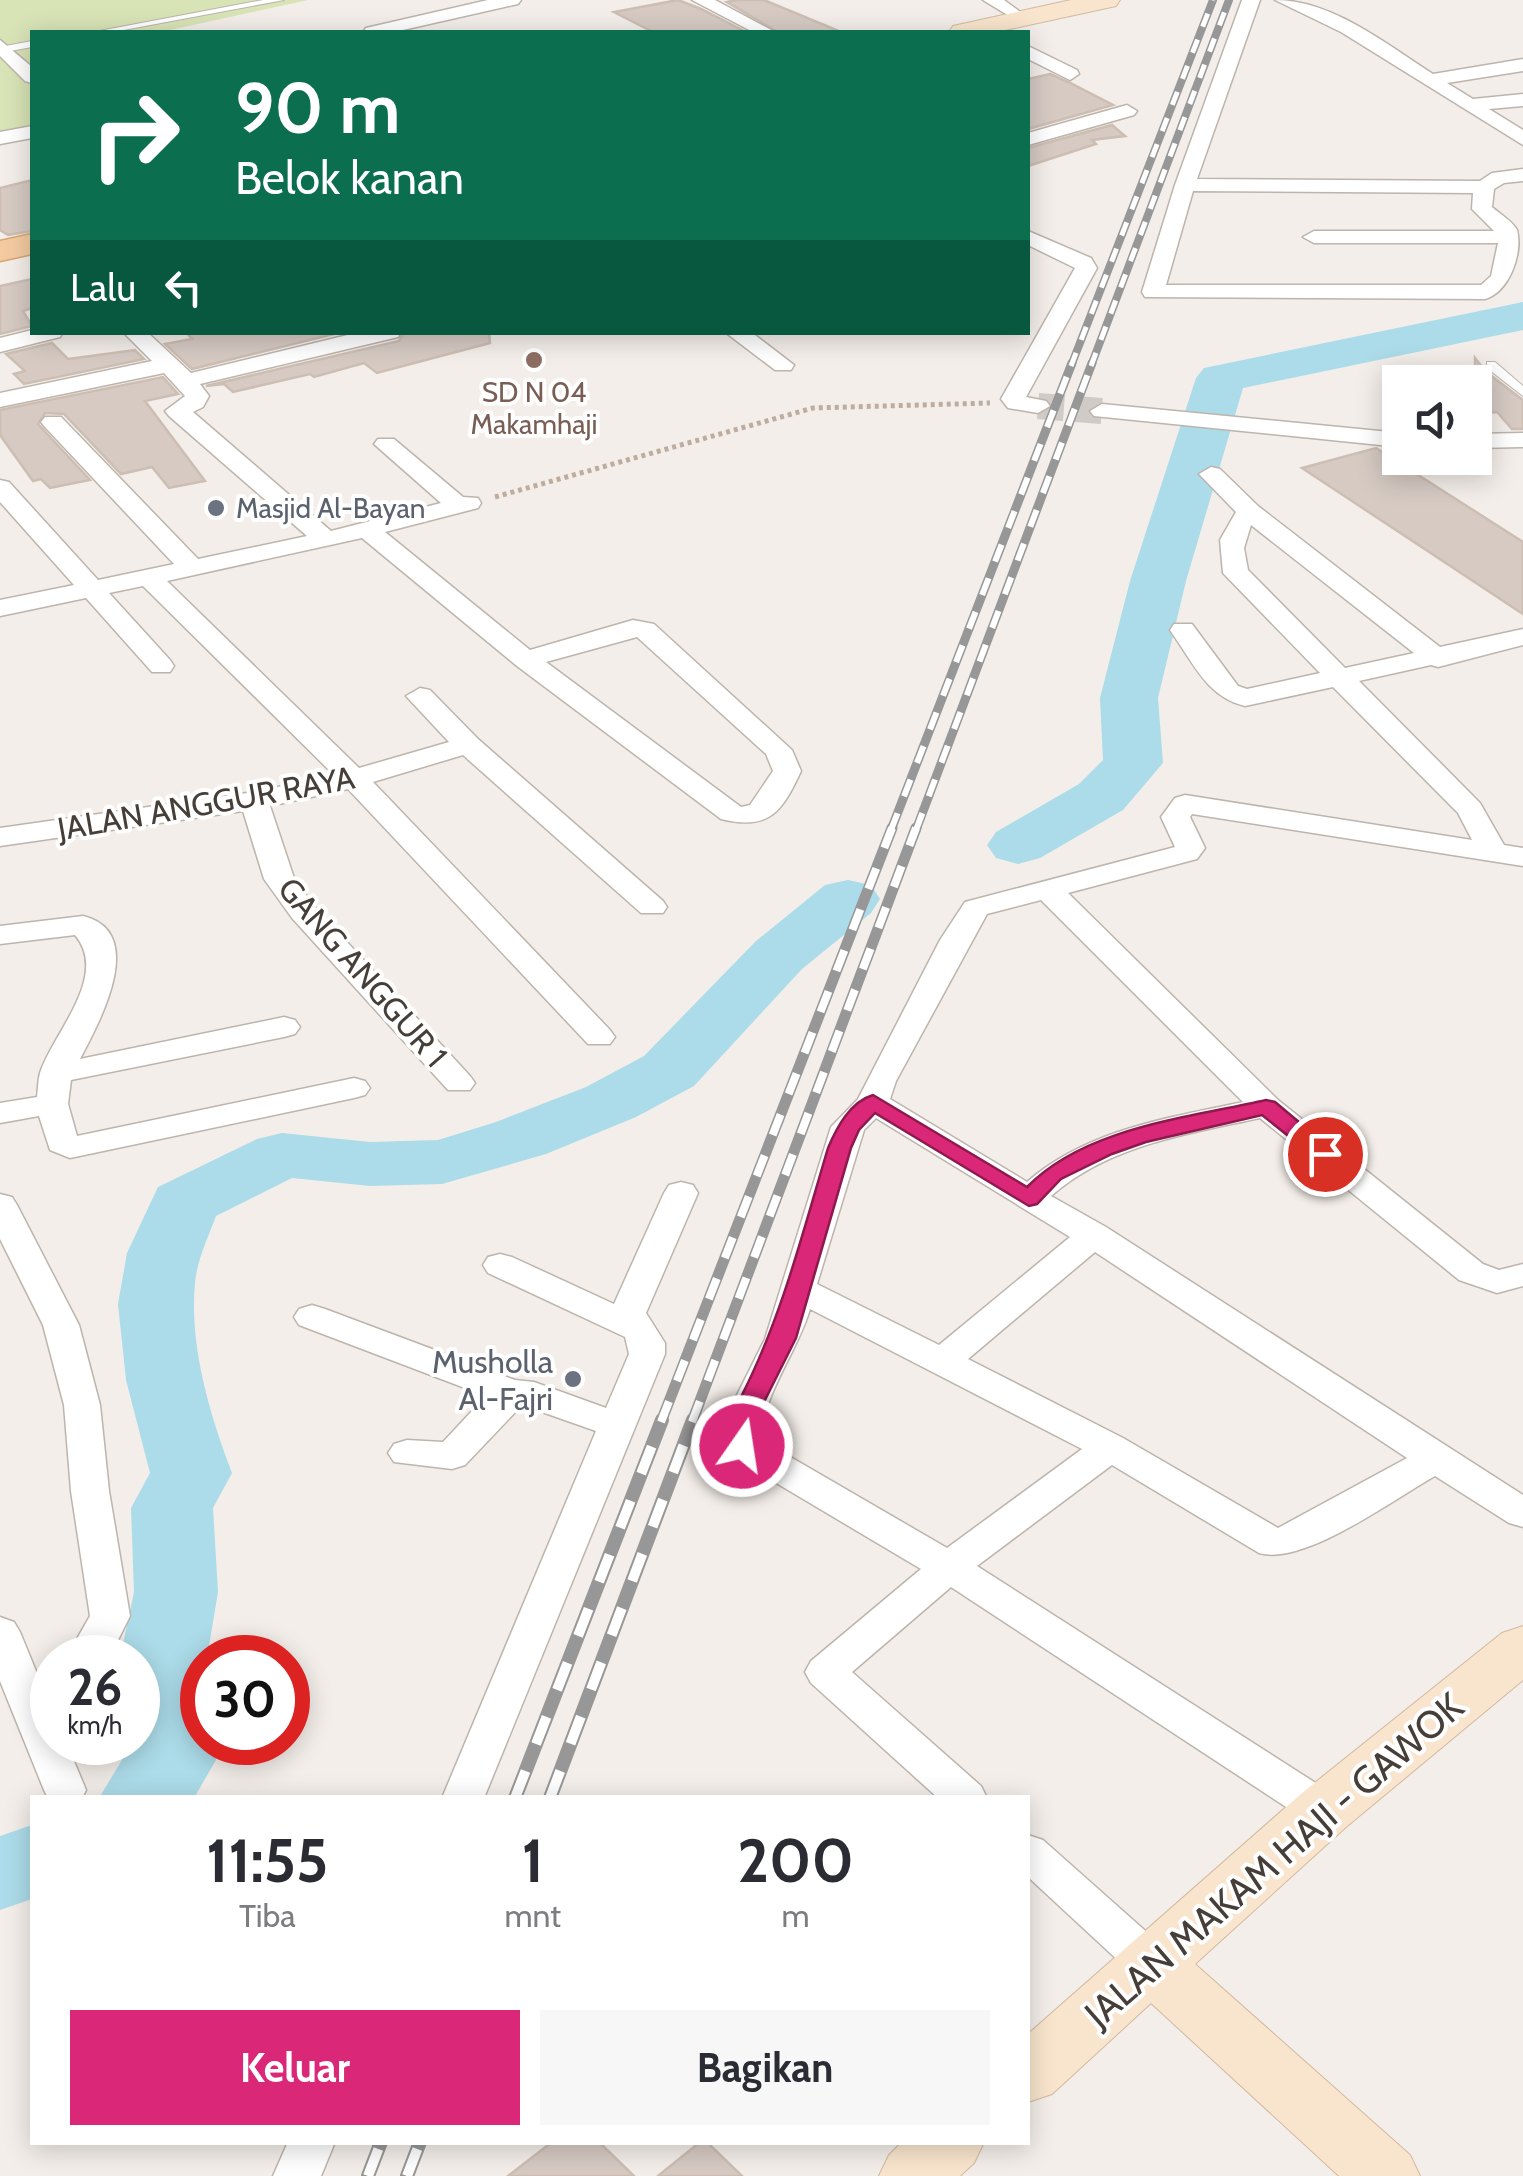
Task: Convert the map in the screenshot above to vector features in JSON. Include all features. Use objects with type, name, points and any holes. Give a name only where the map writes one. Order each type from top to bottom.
[{"type":"main road","points":[[0,251],[30,244]]},
{"type":"street","points":[[381,30],[512,0]]},
{"type":"street","points":[[700,0],[762,30]]},
{"type":"street","points":[[940,30],[1071,0]]},
{"type":"street","points":[[971,30],[1107,0]]},
{"type":"street","points":[[1000,15],[1138,0]]},
{"type":"street","points":[[1251,0],[1153,290],[1158,294],[1485,292],[1498,286],[1504,277],[1509,237],[1508,231],[1482,209],[1484,187]]},
{"type":"street","points":[[1284,0],[1339,23],[1523,139]]},
{"type":"street","points":[[1,49],[30,76]]},
{"type":"street","points":[[1030,53],[1070,74]]},
{"type":"street","points":[[1431,80],[1523,65]]},
{"type":"street","points":[[1473,105],[1523,100]]},
{"type":"street","points":[[1030,138],[1127,111]]},
{"type":"street","points":[[0,138],[30,132]]},
{"type":"street","points":[[1186,185],[1484,187],[1499,177],[1523,175]]},
{"type":"street","points":[[1314,237],[1509,237]]},
{"type":"street","points":[[1027,405],[1013,399],[1086,268],[1083,263],[1030,239]]},
{"type":"street","points":[[0,345],[40,335]]},
{"type":"street","points":[[137,335],[186,382],[197,400],[177,411],[326,540]]},
{"type":"street","points":[[186,382],[378,335]]},
{"type":"street","points":[[740,335],[784,365]]},
{"type":"street","points":[[0,400],[167,364]]},
{"type":"street","points":[[1102,411],[1382,438]]},
{"type":"street","points":[[53,422],[193,569]]},
{"type":"street","points":[[1492,441],[1523,440]]},
{"type":"street","points":[[386,444],[464,505]]},
{"type":"street","points":[[1211,474],[1249,511],[1438,658]]},
{"type":"street","points":[[0,487],[161,666]]},
{"type":"street","points":[[0,608],[326,540],[464,505]]},
{"type":"street","points":[[1249,511],[1238,524],[1229,556],[1236,573],[1470,809],[1493,852]]},
{"type":"street","points":[[367,530],[526,660],[731,813],[742,817],[768,808],[787,771],[778,750],[645,630],[633,628],[526,660]]},
{"type":"street","points":[[150,578],[354,779],[598,1037]]},
{"type":"street","points":[[1183,630],[1235,697],[1257,696],[1510,641],[1523,662]]},
{"type":"street","points":[[420,696],[468,744],[652,907]]},
{"type":"street","name":"JALAN ANGGUR RAYA","points":[[0,837],[254,801],[354,779],[468,744]]},
{"type":"street","name":"GANG ANGGUR 1","points":[[254,801],[279,880],[303,912],[460,1083]]},
{"type":"street","points":[[1324,1810],[950,1567],[742,1446],[743,1418],[783,1338],[848,1127],[873,1102],[970,914],[986,904],[1187,853],[1190,848],[1175,817],[1185,804],[1523,858]]},
{"type":"street","points":[[1048,890],[1266,1107],[1471,1272],[1497,1282],[1523,1275]]},
{"type":"street","points":[[0,935],[84,926],[99,944],[103,965],[84,1021],[54,1088],[62,1143],[70,1148],[354,1088]]},
{"type":"street","points":[[0,1114],[54,1088],[284,1027]]},
{"type":"street","points":[[873,1102],[1094,1235],[1434,1460],[1523,1514]]},
{"type":"street","points":[[1029,1198],[1052,1174],[1104,1149],[1139,1136],[1266,1107]]},
{"type":"street","points":[[464,1795],[647,1354],[647,1343],[628,1314],[681,1193]]},
{"type":"street","points":[[0,1205],[61,1325],[82,1406],[90,1490],[110,1616],[102,1635]]},
{"type":"street","points":[[942,1361],[1094,1235]]},
{"type":"street","points":[[500,1265],[639,1329]]},
{"type":"street","points":[[796,1288],[1110,1447],[1254,1533],[1279,1543],[1434,1460]]},
{"type":"street","points":[[312,1317],[513,1393],[522,1391],[617,1424]]},
{"type":"street","points":[[407,1453],[455,1454],[513,1393]]},
{"type":"street","points":[[963,1795],[825,1672],[950,1567],[1110,1447]]},
{"type":"street","points":[[0,1632],[30,1676]]},
{"type":"street","name":"JALAN MAKAM HAJI - GAWOK","points":[[1030,2072],[1324,1810],[1523,1648]]},
{"type":"street","points":[[59,1765],[65,1790]]},
{"type":"street","points":[[1030,1854],[1386,2176]]},
{"type":"street","points":[[297,2176],[311,2145]]},
{"type":"lane","points":[[109,30],[279,0]]},
{"type":"lane","points":[[1,49],[30,44]]},
{"type":"lane","points":[[1492,366],[1523,392]]},
{"type":"path","points":[[464,505],[594,472],[812,408],[872,404],[1027,405]]},
{"type":"green space","points":[[0,0],[308,0],[170,30],[30,30],[30,130],[0,135]]},
{"type":"building","points":[[678,0],[742,30],[649,30],[614,12]]},
{"type":"building","points":[[764,0],[836,30],[775,30],[727,2]]},
{"type":"building","points":[[1050,74],[1113,105],[1030,128],[1030,79]]},
{"type":"building","points":[[1112,125],[1125,136],[1092,140],[1096,144],[1030,165],[1030,147]]},
{"type":"building","points":[[30,180],[30,231],[8,235],[0,230],[0,188]]},
{"type":"building","points":[[30,279],[30,309],[23,311],[30,326],[0,334],[0,286]]},
{"type":"building","points":[[189,335],[330,335],[192,369],[165,344],[192,339]]},
{"type":"building","points":[[402,335],[489,335],[490,343],[377,373],[364,363],[233,392],[224,384],[206,386],[399,341]]},
{"type":"building","points":[[52,343],[68,359],[135,350],[144,359],[24,384],[14,374],[25,371],[6,354]]},
{"type":"building","points":[[1492,376],[1523,400],[1523,429],[1512,429],[1497,412],[1492,412]]},
{"type":"building","points":[[163,377],[178,394],[145,401],[205,481],[169,488],[152,467],[121,474],[64,414],[45,413],[38,424],[90,480],[50,488],[41,479],[33,481],[0,435],[0,410]]},
{"type":"building","points":[[1376,448],[1382,452],[1382,475],[1418,475],[1523,542],[1523,614],[1302,468]]},
{"type":"building","points":[[548,2145],[602,2145],[634,2176],[508,2176]]},
{"type":"building","points":[[696,2145],[710,2145],[742,2176],[658,2176]]},
{"type":"waterway","points":[[1018,845],[1101,797],[1133,763],[1129,698],[1158,581],[1221,378],[1523,316]]},
{"type":"waterway","points":[[146,1795],[171,1760],[162,1714],[164,1646],[176,1592],[172,1508],[191,1473],[165,1380],[156,1304],[161,1263],[184,1203],[282,1155],[370,1164],[442,1162],[521,1138],[611,1102],[669,1071],[779,955],[848,899]]},
{"type":"waterway","points":[[0,1873],[30,1863]]},
{"type":"tunnel","points":[[1038,406],[1102,411]]},
{"type":"railway","points":[[1071,366],[1213,0]]},
{"type":"railway","points":[[1091,366],[1229,0]]},
{"type":"railway","points":[[891,830],[1072,363]]},
{"type":"railway","points":[[916,830],[1092,363]]},
{"type":"railway","points":[[661,1422],[892,828]]},
{"type":"railway","points":[[692,1422],[916,828]]},
{"type":"railway","points":[[516,1795],[662,1420]]},
{"type":"railway","points":[[551,1795],[693,1420]]},
{"type":"railway","points":[[368,2176],[380,2145]]},
{"type":"railway","points":[[407,2176],[419,2145]]},
{"type":"place","name":"SD N 04 Makamhaji","points":[[534,360]]},
{"type":"place","name":"Masjid Al-Bayan","points":[[216,508]]},
{"type":"place","name":"Musholla Al-Fajri","points":[[573,1379]]},
{"type":"route","points":[[742,1446],[743,1418],[783,1338],[840,1148],[848,1127],[873,1102],[1029,1198],[1052,1174],[1104,1149],[1139,1136],[1266,1107],[1325,1154]]}]
